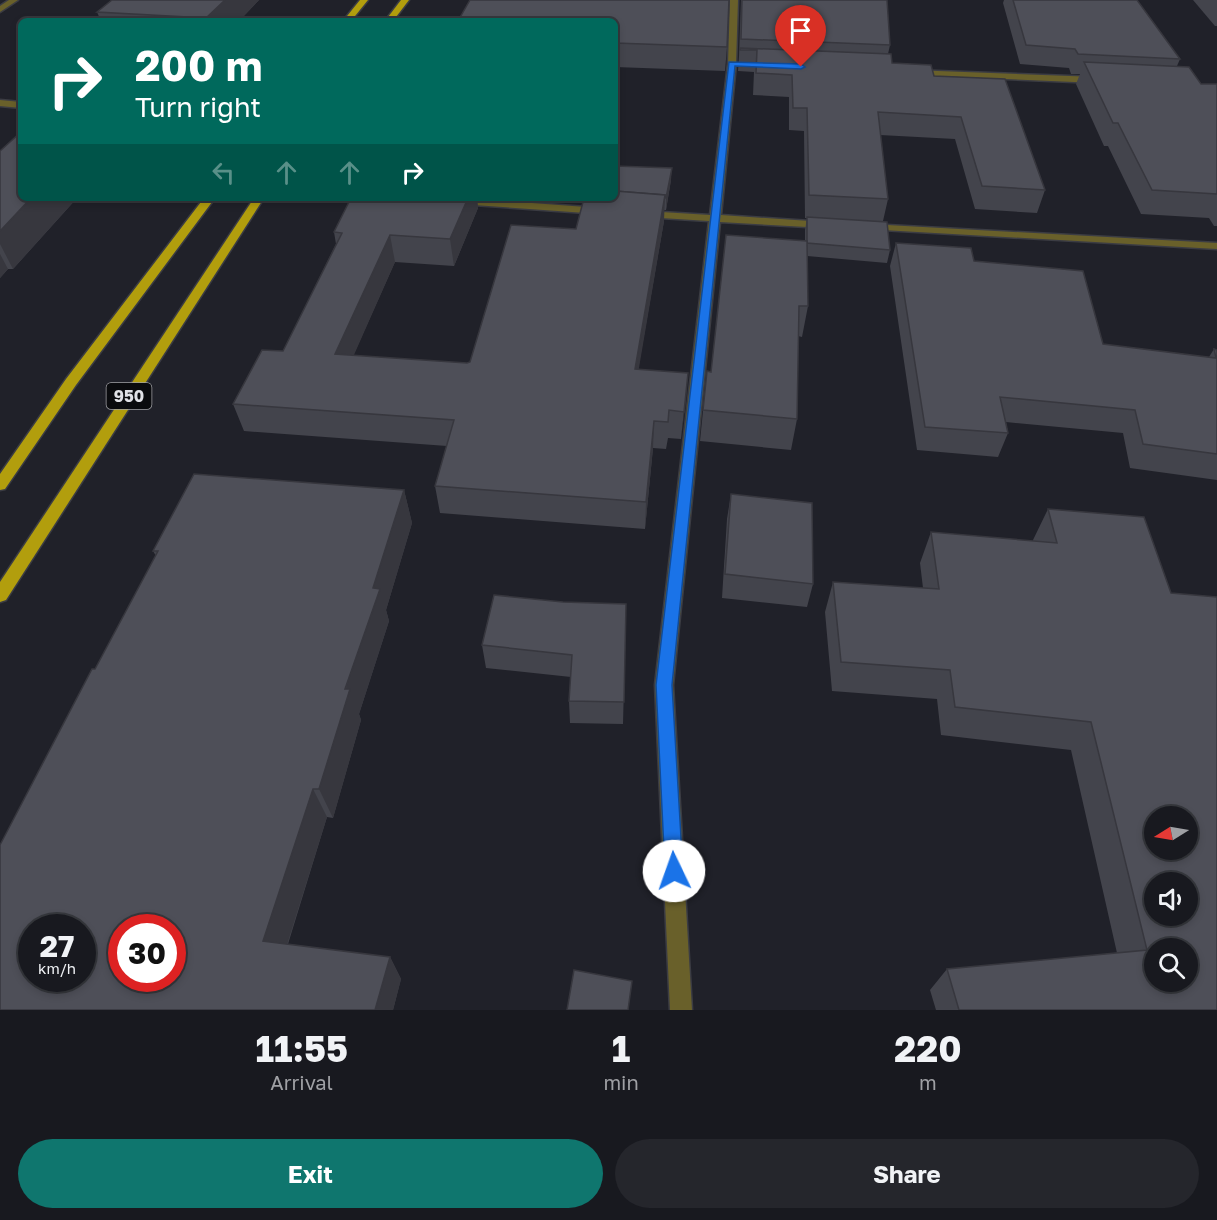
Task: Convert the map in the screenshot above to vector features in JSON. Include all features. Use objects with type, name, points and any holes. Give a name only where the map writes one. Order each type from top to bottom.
[{"type":"main road","points":[[349,18],[364,0]]},
{"type":"main road","points":[[391,18],[405,0]]},
{"type":"main road","points":[[0,485],[71,382],[208,201]]},
{"type":"main road","name":"950","points":[[0,595],[257,201]]},
{"type":"street","points":[[0,10],[14,0]]},
{"type":"street","points":[[681,1010],[664,685],[713,219],[737,64],[734,0]]},
{"type":"street","points":[[897,71],[1110,81]]},
{"type":"street","points":[[0,104],[18,105]]},
{"type":"street","points":[[451,201],[713,219],[1217,246]]},
{"type":"building","points":[[112,0],[225,0],[206,18],[97,12]]},
{"type":"building","points":[[470,0],[729,0],[727,47],[618,43],[618,18],[460,18]]},
{"type":"building","points":[[742,0],[887,0],[890,45],[741,39]]},
{"type":"building","points":[[1013,0],[1137,0],[1180,59],[1078,54],[1075,49],[1026,45]]},
{"type":"building","points":[[740,48],[891,54],[892,63],[931,65],[934,76],[1005,79],[1045,190],[982,186],[961,117],[878,112],[888,199],[809,195],[807,108],[793,108],[792,75],[756,73],[757,50],[740,50]]},
{"type":"building","points":[[1084,62],[1189,67],[1201,84],[1217,84],[1217,194],[1152,190],[1118,123],[1113,123]]},
{"type":"building","points":[[18,135],[18,201],[28,201],[0,231],[0,151]]},
{"type":"building","points":[[618,166],[672,168],[666,198],[665,195],[618,191]]},
{"type":"building","points":[[618,191],[665,195],[635,369],[688,373],[684,412],[669,410],[668,422],[654,421],[646,502],[435,486],[454,420],[233,404],[262,350],[283,351],[342,233],[334,232],[350,201],[467,201],[450,239],[390,235],[335,354],[470,362],[511,225],[576,229],[583,201],[618,201]]},
{"type":"building","points":[[807,217],[887,222],[890,250],[807,243]]},
{"type":"building","points":[[726,235],[807,241],[808,306],[799,306],[797,419],[703,410],[707,371],[711,372]]},
{"type":"building","points":[[896,243],[971,248],[974,261],[1083,271],[1103,344],[1216,358],[1214,349],[1217,350],[1217,454],[1143,444],[1135,410],[1000,397],[1008,433],[925,427]]},
{"type":"building","points":[[194,474],[404,490],[373,588],[380,589],[345,689],[350,689],[319,789],[313,789],[263,941],[390,957],[375,1010],[0,1010],[0,845],[92,669],[95,669],[158,551],[153,551]]},
{"type":"building","points":[[731,494],[812,503],[813,584],[725,574]]},
{"type":"building","points":[[1048,509],[1144,517],[1171,593],[1217,597],[1217,1010],[959,1010],[947,969],[1144,950],[1144,992],[1198,992],[1198,938],[1144,938],[1091,722],[955,707],[950,670],[841,662],[833,582],[939,589],[931,532],[1057,543]]},
{"type":"building","points":[[494,595],[563,602],[626,604],[624,702],[569,701],[572,655],[482,645]]},
{"type":"building","points":[[574,970],[632,981],[628,1010],[567,1010]]},
{"type":"route","points":[[674,871],[664,685],[732,64],[801,67]]}]
